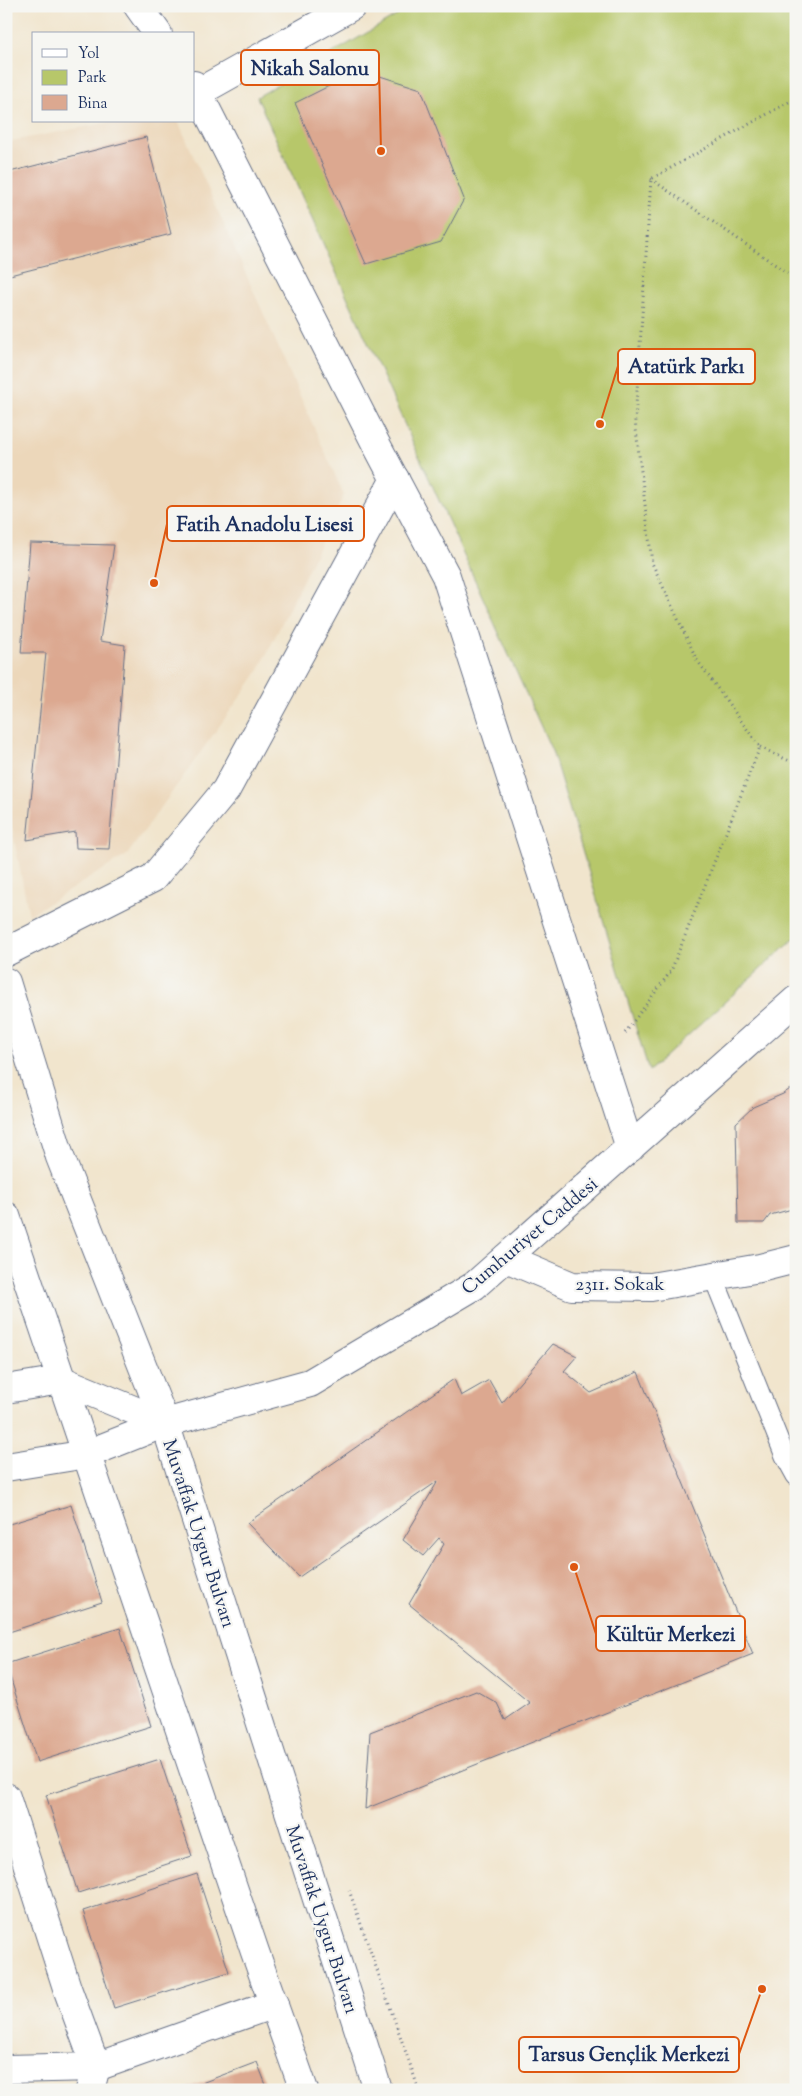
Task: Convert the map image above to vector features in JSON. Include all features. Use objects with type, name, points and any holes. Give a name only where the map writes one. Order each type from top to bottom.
[{"type":"street","points":[[138,6],[157,32]]},
{"type":"street","points":[[352,6],[196,88],[446,576],[630,1148]]},
{"type":"street","points":[[6,952],[152,878],[226,790],[395,479]]},
{"type":"street","name":"Muvaffak Uygur Bulvarı","points":[[6,982],[60,1157],[166,1423],[378,2090]]},
{"type":"street","name":"Cumhuriyet Caddesi","points":[[6,1467],[86,1454],[166,1423],[310,1383],[474,1286],[796,1000]]},
{"type":"street","points":[[6,1216],[304,2090]]},
{"type":"street","name":"2311. Sokak","points":[[506,1258],[572,1286],[651,1287],[760,1268],[796,1259]]},
{"type":"street","points":[[6,1390],[62,1380],[166,1423]]},
{"type":"street","points":[[6,1797],[67,1988],[93,2079]]},
{"type":"street","points":[[6,2069],[93,2079],[274,2004]]},
{"type":"lane","points":[[712,1276],[785,1456],[796,1476]]},
{"type":"path","points":[[651,179],[796,98]]},
{"type":"path","points":[[651,179],[796,279]]},
{"type":"path","points":[[651,179],[635,421],[652,563],[697,660],[760,747],[796,764]]},
{"type":"path","points":[[603,1064],[671,971],[760,747]]},
{"type":"shaded area","points":[[112,122],[178,122],[344,495],[258,672],[127,855],[29,915],[6,798],[6,142]]},
{"type":"green space","points":[[413,6],[796,6],[796,937],[649,1071],[552,751],[257,97]]},
{"type":"building","points":[[361,70],[421,89],[464,199],[441,242],[366,264],[295,103]]},
{"type":"building","points":[[146,137],[171,234],[6,276],[6,173]]},
{"type":"building","points":[[30,543],[114,545],[100,641],[125,645],[109,849],[76,848],[75,832],[27,840],[46,653],[21,653]]},
{"type":"building","points":[[796,1085],[796,1208],[770,1215],[764,1223],[738,1223],[736,1123],[753,1107],[783,1094]]},
{"type":"building","points":[[553,1344],[577,1356],[564,1371],[591,1393],[638,1372],[753,1654],[365,1809],[370,1732],[476,1691],[497,1703],[505,1720],[530,1703],[409,1604],[444,1544],[439,1538],[423,1556],[403,1540],[438,1481],[299,1577],[247,1523],[454,1379],[461,1396],[489,1380],[502,1403]]},
{"type":"building","points":[[71,1505],[102,1602],[6,1633],[6,1525]]},
{"type":"building","points":[[120,1628],[151,1726],[37,1762],[6,1664]]},
{"type":"building","points":[[160,1759],[192,1856],[78,1893],[46,1795]]},
{"type":"building","points":[[197,1874],[229,1972],[114,2008],[83,1911]]},
{"type":"building","points":[[257,2062],[268,2090],[183,2090]]},
{"type":"place","name":"Nikah Salonu","points":[[381,151]]},
{"type":"place","name":"Atatürk Parkı","points":[[600,424]]},
{"type":"place","name":"Fatih Anadolu Lisesi","points":[[154,583]]},
{"type":"place","name":"Kültür Merkezi","points":[[574,1567]]},
{"type":"place","name":"Tarsus Gençlik Merkezi","points":[[762,1989]]}]
